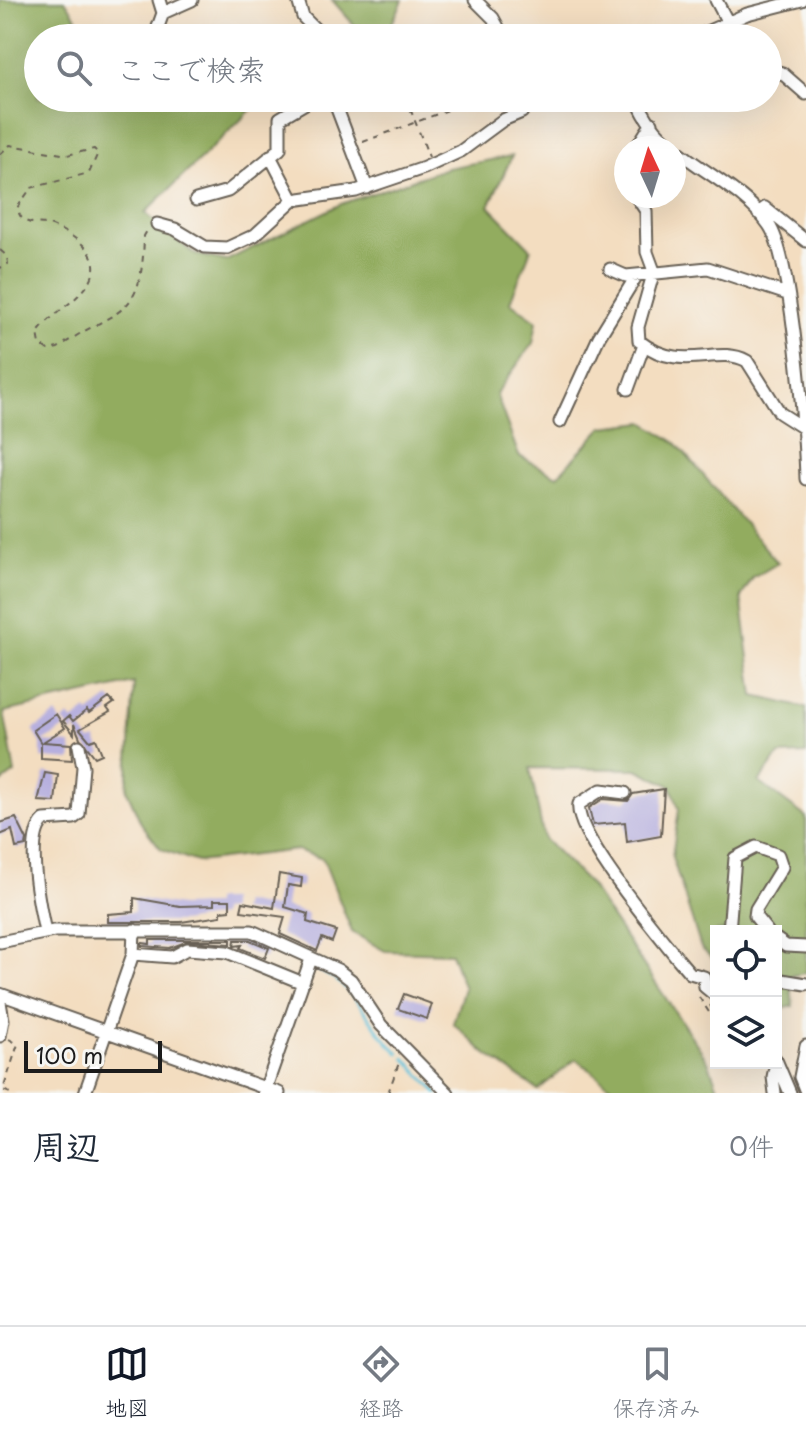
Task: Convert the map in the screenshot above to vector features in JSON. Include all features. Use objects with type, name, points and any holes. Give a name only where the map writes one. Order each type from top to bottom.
[{"type":"street","points":[[159,0],[163,13],[159,24]]},
{"type":"street","points":[[163,13],[192,0]]},
{"type":"street","points":[[298,0],[303,17],[310,24]]},
{"type":"street","points":[[475,0],[494,24]]},
{"type":"street","points":[[716,0],[729,22]]},
{"type":"street","points":[[724,24],[802,0]]},
{"type":"street","points":[[782,73],[806,94]]},
{"type":"street","points":[[196,200],[228,191],[282,147],[280,118],[290,112]]},
{"type":"street","points":[[338,112],[367,188]]},
{"type":"street","points":[[157,224],[175,229],[205,247],[227,248],[255,235],[293,200],[367,188],[432,165],[461,151],[503,120],[522,112]]},
{"type":"street","points":[[645,112],[652,123],[770,225],[787,294],[805,429],[806,479]]},
{"type":"street","points":[[644,136],[652,123]]},
{"type":"street","points":[[270,156],[293,200]]},
{"type":"street","points":[[644,208],[647,252],[654,271],[638,327],[639,341],[681,359],[721,356],[747,361],[780,413],[805,429]]},
{"type":"street","points":[[758,213],[765,208],[806,241]]},
{"type":"street","points":[[610,269],[619,275],[637,275],[708,268],[787,294]]},
{"type":"street","points":[[560,422],[599,337],[637,275]]},
{"type":"street","points":[[628,389],[644,345]]},
{"type":"street","points":[[45,932],[36,888],[36,831],[44,820],[74,818],[79,814],[83,767],[79,746]]},
{"type":"street","points":[[625,793],[596,791],[579,804],[578,818],[608,867],[678,959],[690,973],[704,977],[705,987],[710,991]]},
{"type":"street","points":[[729,925],[735,858],[756,847],[778,855],[782,867],[756,909],[755,916],[762,925]]},
{"type":"street","points":[[85,1093],[133,954],[134,930]]},
{"type":"street","points":[[0,942],[45,932],[252,931],[351,980],[381,1025],[448,1093]]},
{"type":"street","points":[[782,943],[806,947]]},
{"type":"street","points":[[133,954],[172,957],[187,949],[227,952],[303,983]]},
{"type":"street","points":[[265,1091],[311,959]]},
{"type":"street","points":[[782,980],[806,984]]},
{"type":"street","points":[[0,994],[265,1091],[279,1093]]},
{"type":"street","points":[[0,1002],[0,1035]]},
{"type":"street","points":[[806,1046],[800,1077],[806,1092]]},
{"type":"street","points":[[774,1069],[775,1093]]},
{"type":"street","points":[[780,1069],[790,1093]]},
{"type":"path","points":[[412,112],[432,165]]},
{"type":"path","points":[[350,146],[443,112]]},
{"type":"path","points":[[0,154],[10,145],[67,155],[94,149],[98,153],[89,173],[31,188],[17,208],[19,215],[28,222],[61,229],[92,255],[96,266],[92,279],[38,333],[40,344],[48,350],[58,348],[132,302],[142,278],[144,236],[157,224]]},
{"type":"path","points":[[0,250],[7,256],[8,264],[0,268]]},
{"type":"path","points":[[806,667],[802,676],[806,681]]},
{"type":"path","points":[[704,977],[698,993],[710,1013]]},
{"type":"path","points":[[0,1035],[18,1044],[3,1090],[10,1093]]},
{"type":"path","points":[[388,1093],[404,1049]]},
{"type":"green space","points":[[0,0],[65,0],[81,24],[24,24],[24,112],[249,112],[145,213],[194,254],[226,261],[341,204],[447,168],[512,156],[489,206],[531,249],[510,302],[537,321],[533,343],[496,394],[519,456],[557,476],[603,427],[644,422],[676,443],[778,563],[753,578],[741,597],[754,696],[806,708],[806,754],[779,755],[759,782],[806,817],[806,973],[790,976],[793,1006],[782,1009],[782,925],[710,925],[710,956],[701,948],[672,857],[679,809],[671,786],[637,769],[530,768],[544,839],[589,884],[708,1061],[720,1093],[619,1093],[576,1059],[538,1090],[485,1053],[453,1023],[464,988],[451,953],[385,951],[352,932],[323,859],[297,850],[197,862],[161,849],[141,823],[127,791],[134,683],[4,712],[15,773],[0,784]]},
{"type":"green space","points":[[332,0],[403,0],[392,24],[353,24]]},
{"type":"building","points":[[109,698],[114,703],[107,708],[110,712],[80,729],[90,741],[96,739],[102,754],[95,757],[80,738],[74,724],[74,734],[63,721],[69,716],[73,721],[87,710],[89,713]]},
{"type":"building","points":[[56,714],[65,728],[43,742],[71,744],[72,760],[41,758],[41,743],[33,730]]},
{"type":"building","points":[[45,773],[58,775],[55,802],[38,801]]},
{"type":"building","points":[[664,789],[661,836],[627,842],[625,822],[593,825],[589,808],[603,799],[628,801],[633,794]]},
{"type":"building","points":[[16,818],[27,840],[26,846],[16,848],[12,830],[0,835],[0,823]]},
{"type":"building","points":[[279,874],[302,878],[301,887],[288,885],[285,907],[308,914],[307,922],[336,931],[332,942],[322,938],[317,951],[280,934],[285,917],[241,911],[243,902],[274,908]]},
{"type":"building","points":[[134,898],[180,906],[214,905],[214,900],[230,900],[230,910],[221,911],[221,916],[181,922],[108,922],[108,914],[134,912]]},
{"type":"building","points":[[150,940],[231,940],[231,944],[188,941],[170,948],[142,946],[142,943],[150,944]]},
{"type":"building","points":[[235,940],[250,940],[269,948],[265,958],[240,948],[242,945],[234,946]]},
{"type":"building","points":[[404,994],[432,1004],[427,1019],[398,1009]]},
{"type":"waterway","points":[[315,969],[342,985],[399,1053]]},
{"type":"waterway","points":[[405,1058],[437,1093]]}]
